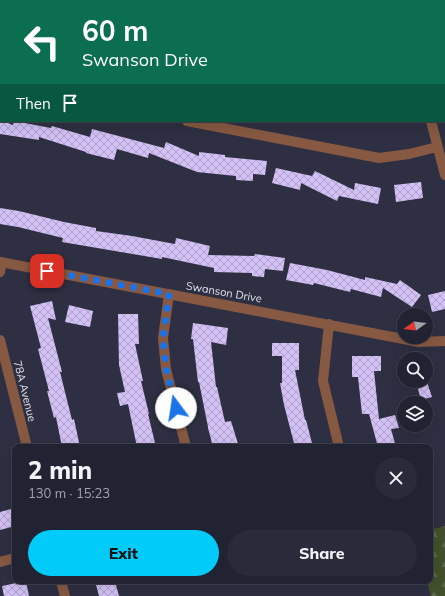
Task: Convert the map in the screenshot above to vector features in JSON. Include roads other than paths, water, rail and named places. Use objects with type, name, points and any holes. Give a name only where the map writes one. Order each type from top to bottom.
[{"type":"street","points":[[192,122],[379,158],[409,154],[437,147]]},
{"type":"street","points":[[431,122],[445,175]]},
{"type":"street","name":"Swanson Drive","points":[[0,266],[169,294],[419,342],[445,341]]},
{"type":"street","points":[[169,294],[163,338],[166,369],[185,444]]},
{"type":"street","points":[[329,324],[323,381],[338,444]]},
{"type":"street","name":"78A Avenue","points":[[0,340],[26,444]]},
{"type":"street","points":[[0,562],[12,559]]},
{"type":"street","points":[[62,584],[65,596]]}]
